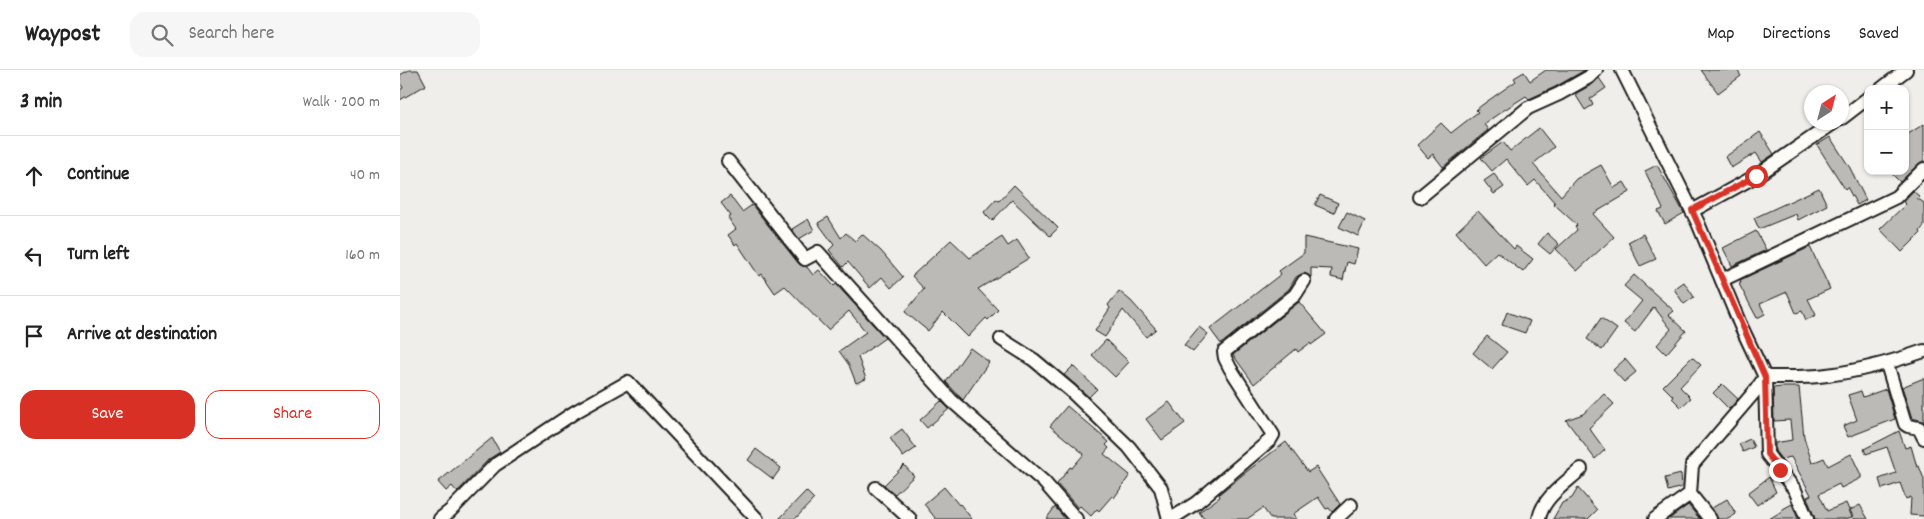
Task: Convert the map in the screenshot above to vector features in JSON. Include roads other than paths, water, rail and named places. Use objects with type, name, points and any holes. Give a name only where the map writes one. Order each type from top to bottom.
[{"type":"street","points":[[1420,197],[1528,108],[1559,94],[1589,77],[1596,70]]},
{"type":"street","points":[[1622,70],[1692,210],[1765,377],[1767,454],[1795,490],[1807,519]]},
{"type":"street","points":[[1885,85],[1906,70]]},
{"type":"street","points":[[1849,113],[1864,101]]},
{"type":"street","points":[[1692,210],[1756,176],[1823,130]]},
{"type":"street","points":[[728,161],[805,259],[818,252],[952,401],[1044,482],[1076,519]]},
{"type":"street","points":[[1722,280],[1896,197],[1924,169]]},
{"type":"street","points":[[1001,339],[1034,360],[1071,391],[1129,447],[1161,488],[1170,519],[1196,503],[1270,440],[1273,435],[1230,368],[1224,352],[1296,295],[1304,281]]},
{"type":"street","points":[[1765,377],[1827,376],[1887,364],[1924,351]]},
{"type":"street","points":[[1887,364],[1905,424],[1920,428],[1924,438]]},
{"type":"street","points":[[1710,519],[1690,494],[1692,465],[1765,377]]},
{"type":"street","points":[[440,519],[495,465],[576,412],[628,382],[757,519]]},
{"type":"street","points":[[1539,519],[1550,497],[1582,469]]},
{"type":"street","points":[[876,488],[910,519]]},
{"type":"street","points":[[1655,519],[1690,494]]},
{"type":"street","points":[[1336,519],[1351,505]]}]
